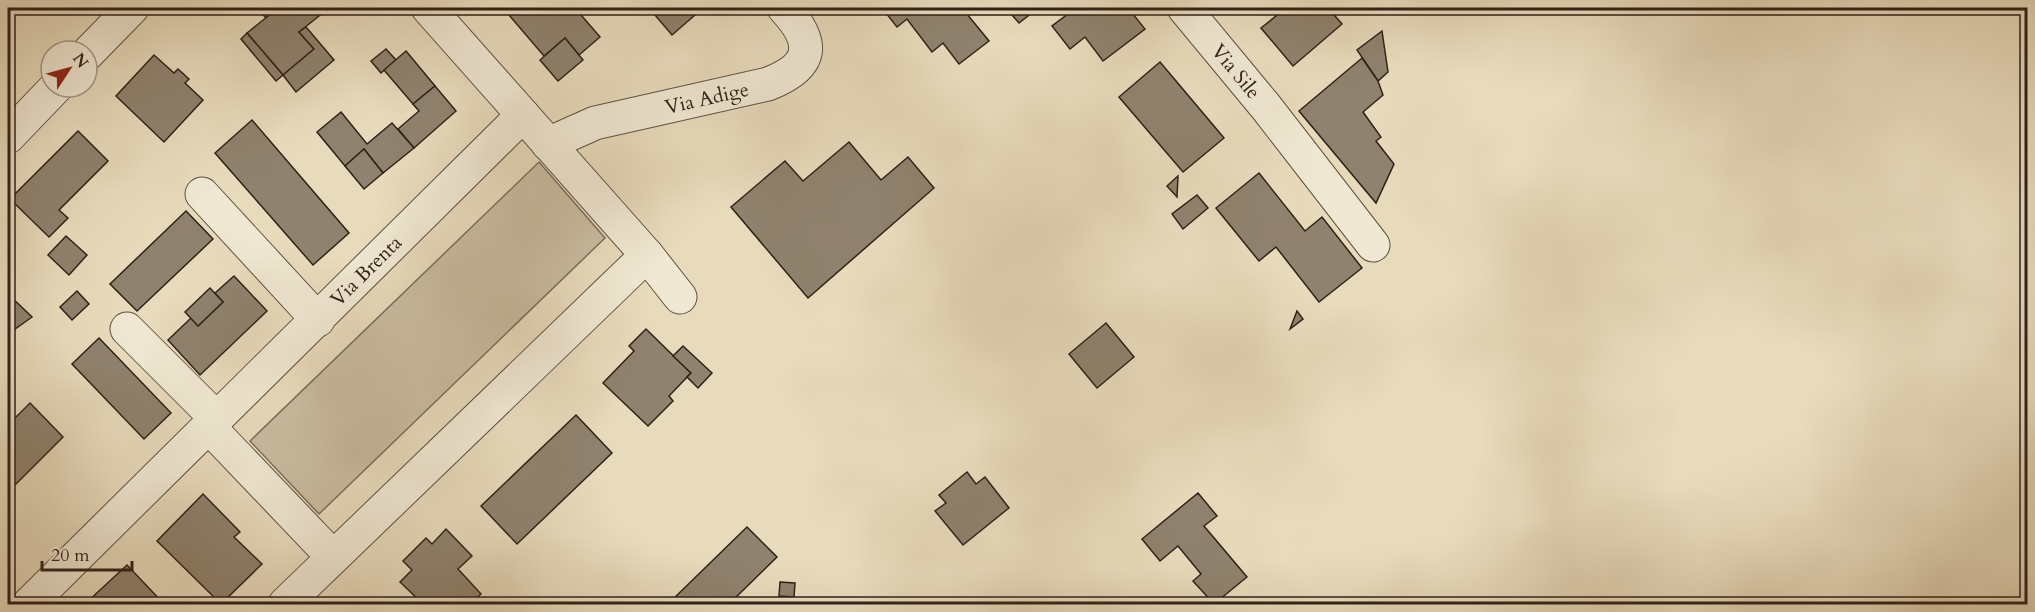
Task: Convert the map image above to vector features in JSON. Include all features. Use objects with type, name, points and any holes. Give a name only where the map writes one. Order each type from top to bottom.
[{"type":"street","points":[[99,42],[132,8]]},
{"type":"street","points":[[428,8],[646,255],[680,297]]},
{"type":"street","name":"Via Adige","points":[[548,144],[595,123],[768,84],[789,75],[803,62],[806,44],[797,23],[784,8]]},
{"type":"street","name":"Via Sile","points":[[1184,8],[1266,107],[1373,245]]},
{"type":"street","points":[[8,137],[44,99]]},
{"type":"street","name":"Via Brenta","points":[[29,604],[523,115]]},
{"type":"street","points":[[202,194],[318,320]]},
{"type":"street","points":[[285,604],[646,255]]},
{"type":"street","points":[[128,329],[333,557]]},
{"type":"shaded area","points":[[539,162],[605,238],[319,514],[250,441]]},
{"type":"building","points":[[257,8],[278,8],[266,18]]},
{"type":"building","points":[[278,8],[329,8],[299,32],[314,49],[283,75],[247,33]]},
{"type":"building","points":[[503,8],[575,8],[600,37],[579,55],[565,38],[544,56]]},
{"type":"building","points":[[649,8],[703,8],[672,35]]},
{"type":"building","points":[[882,8],[962,8],[989,41],[959,64],[943,43],[932,52],[907,19],[897,27]]},
{"type":"building","points":[[1006,8],[1038,8],[1019,23]]},
{"type":"building","points":[[1076,8],[1109,8],[1113,12],[1118,8],[1128,8],[1145,29],[1103,61],[1085,37],[1070,49],[1052,26]]},
{"type":"building","points":[[1286,8],[1328,8],[1342,24],[1293,66],[1261,28]]},
{"type":"building","points":[[306,27],[334,60],[296,92],[283,75],[314,49],[299,32]]},
{"type":"building","points":[[1382,31],[1388,72],[1378,81],[1357,50]]},
{"type":"building","points":[[247,33],[283,75],[276,81],[241,39]]},
{"type":"building","points":[[565,38],[583,60],[558,81],[540,60]]},
{"type":"building","points":[[386,49],[396,60],[381,73],[371,61]]},
{"type":"building","points":[[406,51],[435,86],[413,104],[384,70]]},
{"type":"building","points":[[154,55],[174,73],[178,69],[189,79],[185,83],[203,100],[164,142],[116,96]]},
{"type":"building","points":[[1362,58],[1378,81],[1383,95],[1363,112],[1381,137],[1376,141],[1394,164],[1376,203],[1299,111]]},
{"type":"building","points":[[1160,62],[1224,138],[1183,172],[1119,97]]},
{"type":"building","points":[[435,86],[456,111],[414,148],[398,129],[419,111],[413,104]]},
{"type":"building","points":[[341,112],[367,144],[392,123],[414,148],[383,173],[364,149],[345,166],[317,132]]},
{"type":"building","points":[[252,120],[349,233],[313,265],[215,153]]},
{"type":"building","points":[[78,131],[108,161],[59,210],[68,218],[49,237],[10,199]]},
{"type":"building","points":[[849,142],[881,180],[908,157],[934,188],[808,298],[731,207],[785,161],[803,181]]},
{"type":"building","points":[[364,149],[383,173],[364,189],[345,166]]},
{"type":"building","points":[[1259,173],[1305,231],[1322,217],[1362,268],[1319,302],[1276,247],[1259,261],[1216,208]]},
{"type":"building","points":[[1178,176],[1177,197],[1167,186]]},
{"type":"building","points":[[1197,195],[1208,208],[1183,229],[1172,214]]},
{"type":"building","points":[[186,211],[213,239],[137,311],[110,284]]},
{"type":"building","points":[[66,236],[87,255],[69,275],[48,255]]},
{"type":"building","points":[[234,276],[267,311],[200,375],[168,340],[191,318],[198,326],[223,302],[215,293]]},
{"type":"building","points":[[210,288],[223,302],[198,326],[185,312]]},
{"type":"building","points":[[77,291],[89,304],[72,320],[60,307]]},
{"type":"building","points":[[8,294],[32,317],[8,334]]},
{"type":"building","points":[[1297,311],[1303,319],[1290,329]]},
{"type":"building","points":[[1106,323],[1134,357],[1097,388],[1069,354]]},
{"type":"building","points":[[646,329],[691,373],[669,396],[673,401],[648,426],[603,383],[634,351],[629,346]]},
{"type":"building","points":[[99,338],[171,413],[144,439],[72,364]]},
{"type":"building","points":[[683,346],[712,373],[698,388],[687,377],[691,373],[673,356]]},
{"type":"building","points":[[30,403],[63,437],[8,492],[8,425]]},
{"type":"building","points":[[576,415],[612,453],[517,544],[481,506]]},
{"type":"building","points":[[967,472],[976,484],[985,477],[1009,508],[963,545],[935,511],[946,503],[939,495]]},
{"type":"building","points":[[1198,493],[1217,516],[1204,526],[1247,577],[1214,604],[1193,581],[1201,574],[1178,546],[1160,561],[1142,539]]},
{"type":"building","points":[[203,494],[240,532],[234,537],[262,564],[221,604],[157,541]]},
{"type":"building","points":[[747,527],[777,557],[729,604],[668,604]]},
{"type":"building","points":[[446,529],[472,556],[458,569],[481,594],[470,604],[423,604],[400,582],[412,570],[403,561],[426,538],[432,544]]},
{"type":"building","points":[[127,565],[164,604],[85,604]]},
{"type":"building","points":[[780,582],[795,583],[794,597],[779,596]]}]
